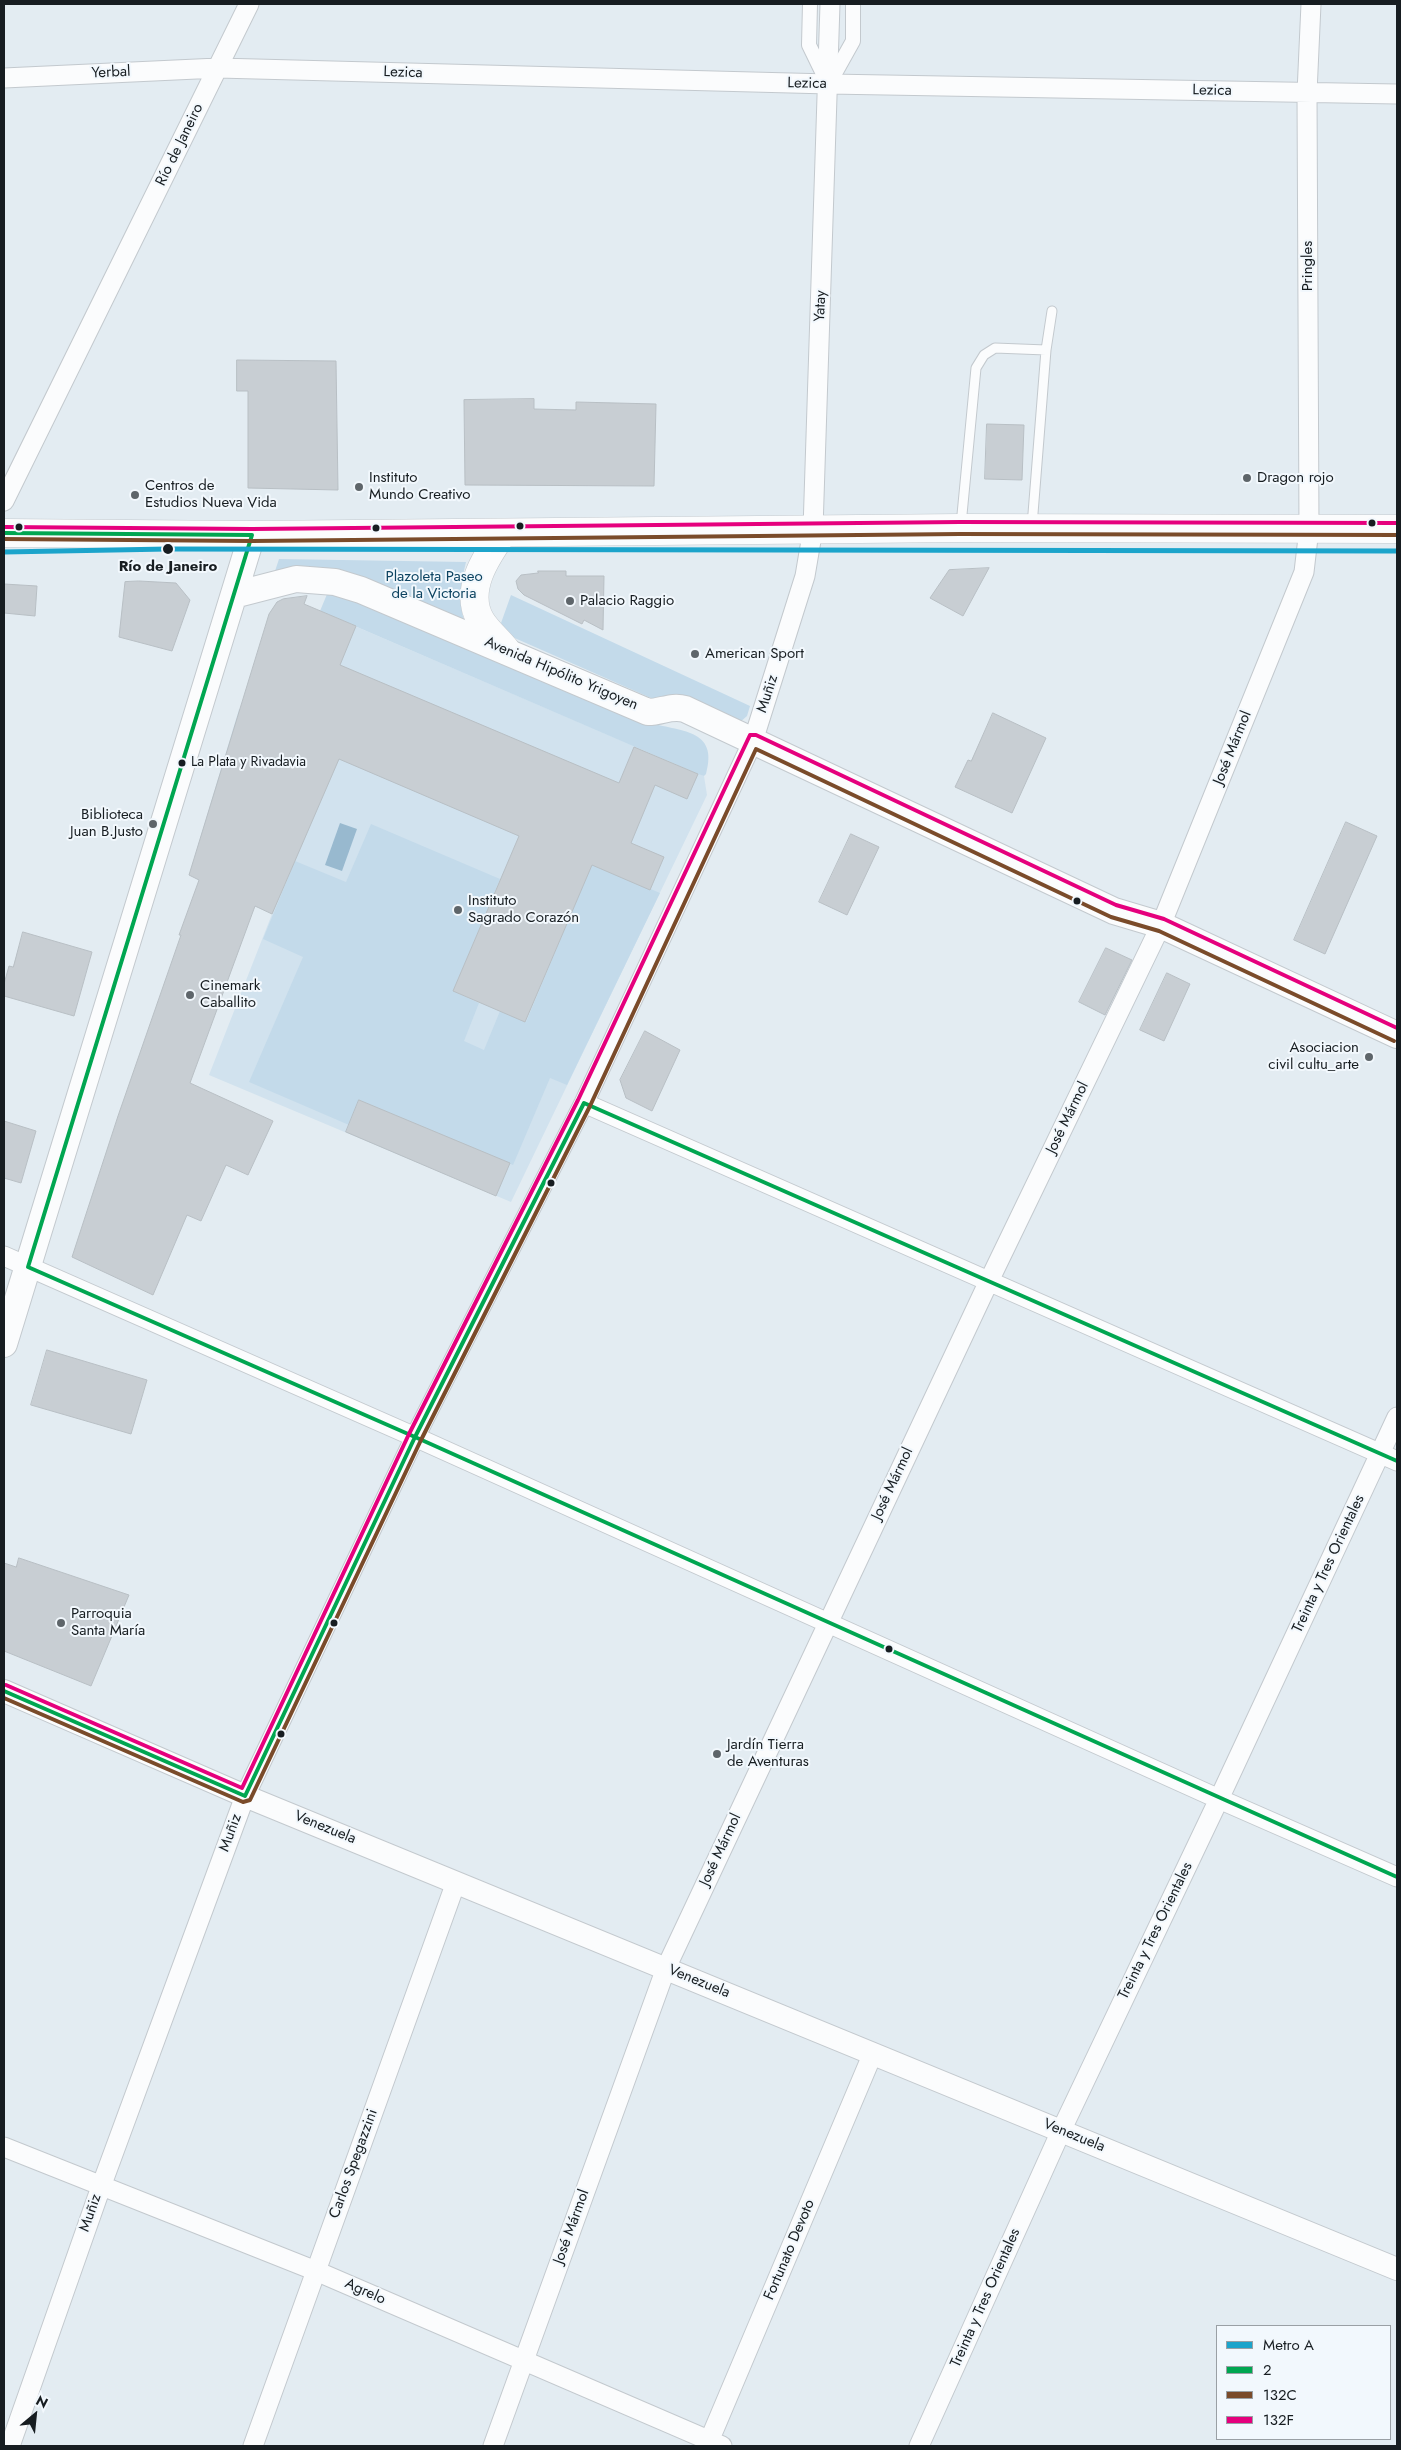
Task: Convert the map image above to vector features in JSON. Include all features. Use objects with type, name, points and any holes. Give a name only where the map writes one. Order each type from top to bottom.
[{"type":"main road","points":[[4,533],[252,535],[813,528],[1397,529]]},
{"type":"main road","points":[[503,533],[480,570],[475,594],[476,609],[482,622],[506,650]]},
{"type":"main road","points":[[4,1344],[161,826],[252,535]]},
{"type":"main road","name":"Avenida Hipólito Yrigoyen","points":[[234,595],[296,578],[335,582],[361,590],[506,650],[648,712],[677,707],[1114,911],[1161,925],[1397,1035]]},
{"type":"street","name":"Río de Janeiro","points":[[4,501],[249,4]]},
{"type":"street","name":"Yatay","points":[[810,4],[809,45],[828,84]]},
{"type":"street","name":"Yatay","points":[[813,528],[830,4]]},
{"type":"street","name":"Yatay","points":[[828,84],[853,41],[853,4]]},
{"type":"street","name":"Pringles","points":[[1310,529],[1307,93],[1311,4]]},
{"type":"street","name":"Yerbal","points":[[4,78],[218,68]]},
{"type":"street","name":"Lezica","points":[[218,68],[828,84],[1397,94]]},
{"type":"street","name":"Muñiz","points":[[10,2446],[102,2184],[245,1796],[415,1437],[584,1103],[753,741],[805,576],[813,528]]},
{"type":"street","name":"José Mármol","points":[[493,2446],[666,1968],[989,1281],[1161,925],[1304,572],[1310,529]]},
{"type":"street","points":[[584,1103],[1389,1457]]},
{"type":"street","points":[[4,1256],[415,1437],[1219,1800],[1397,1877]]},
{"type":"street","name":"Treinta y Tres Orientales","points":[[919,2446],[1061,2130],[1219,1800],[1389,1457],[1397,1417]]},
{"type":"street","name":"Venezuela","points":[[4,1691],[245,1796],[1397,2269]]},
{"type":"street","name":"Carlos Spegazzini","points":[[253,2446],[456,1882]]},
{"type":"street","name":"Fortunato Devoto","points":[[713,2444],[874,2053]]},
{"type":"street","name":"Agrelo","points":[[4,2147],[102,2184],[316,2271],[713,2444]]},
{"type":"lane","points":[[1031,529],[1046,350],[1052,311]]},
{"type":"lane","points":[[960,528],[976,368],[984,356],[995,348],[1046,350]]},
{"type":"shaded area","name":"Instituto Sagrado Corazón","points":[[329,615],[704,776],[707,795],[511,1202],[209,1075],[272,914],[189,875],[239,709],[283,728]]},
{"type":"shaded area","points":[[340,823],[357,829],[342,871],[325,865]]},
{"type":"green space","name":"Plazoleta Paseo de la Victoria","points":[[279,559],[466,562],[461,586],[461,601],[466,625],[274,574]]},
{"type":"green space","name":"Plazoleta Paseo de la Victoria","points":[[330,587],[647,722],[694,734],[702,740],[707,748],[709,759],[706,774],[704,776],[698,774],[320,611]]},
{"type":"green space","name":"Plazoleta Paseo de la Victoria","points":[[511,595],[750,706],[747,716],[739,723],[651,698],[510,636],[501,623]]},
{"type":"green space","points":[[371,824],[500,879],[453,991],[479,1003],[464,1041],[484,1050],[500,1011],[526,1022],[598,850],[611,872],[660,893],[567,1085],[550,1078],[513,1165],[359,1100],[349,1125],[249,1082],[303,957],[263,939],[295,861],[346,882]]},
{"type":"building","points":[[237,360],[336,361],[338,490],[248,488],[248,391],[237,391]]},
{"type":"building","points":[[534,399],[534,409],[576,410],[576,402],[656,404],[654,486],[465,485],[464,400]]},
{"type":"building","points":[[987,424],[1024,425],[1022,480],[985,479]]},
{"type":"building","points":[[989,568],[963,616],[930,598],[949,570]]},
{"type":"building","name":"Palacio Raggio","points":[[538,571],[566,571],[566,576],[604,576],[603,630],[584,620],[582,624],[524,595],[518,589],[516,581],[521,575],[538,573]]},
{"type":"building","points":[[125,582],[176,583],[190,600],[172,651],[119,637]]},
{"type":"building","points":[[4,584],[37,586],[35,616],[4,613]]},
{"type":"building","points":[[307,596],[304,604],[356,626],[340,665],[619,783],[634,747],[698,774],[687,799],[655,785],[631,843],[664,857],[650,890],[592,865],[525,1022],[453,991],[519,836],[339,759],[272,914],[255,906],[190,1083],[273,1121],[248,1175],[226,1165],[201,1221],[187,1215],[153,1295],[72,1257],[199,880],[189,875],[269,614],[277,602],[283,599]]},
{"type":"building","points":[[993,713],[1046,738],[1012,813],[955,787],[968,760],[971,761]]},
{"type":"building","points":[[1346,822],[1377,836],[1325,954],[1294,940]]},
{"type":"building","points":[[851,834],[879,847],[847,915],[819,902]]},
{"type":"building","points":[[23,932],[92,952],[74,1016],[4,996],[4,984],[9,966],[13,967]]},
{"type":"building","points":[[1106,948],[1132,960],[1105,1015],[1079,1002]]},
{"type":"building","points":[[1167,973],[1190,984],[1164,1041],[1140,1030]]},
{"type":"building","points":[[645,1031],[680,1050],[652,1111],[626,1098],[620,1080]]},
{"type":"building","points":[[359,1100],[510,1163],[496,1196],[346,1132]]},
{"type":"building","points":[[4,1121],[36,1131],[21,1183],[4,1178]]},
{"type":"building","points":[[47,1350],[147,1380],[131,1434],[31,1405]]},
{"type":"building","name":"Parroquia Santa María","points":[[19,1558],[129,1595],[91,1686],[4,1651],[4,1563],[16,1567]]},
{"type":"metro line","name":"A","points":[[4,552],[168,549],[1397,551]]},
{"type":"transit line","name":"132F","points":[[4,527],[252,529],[960,522],[1397,523]]},
{"type":"transit line","name":"2","points":[[4,533],[252,535],[28,1267],[415,1437],[1397,1877]]},
{"type":"transit line","name":"132C","points":[[4,539],[252,541],[960,534],[1397,535]]},
{"type":"transit line","name":"132F","points":[[6,1685],[242,1788],[409,1434],[578,1100],[750,735],[756,735],[1116,905],[1164,919],[1397,1028]]},
{"type":"transit line","name":"132C","points":[[4,1698],[243,1802],[250,1800],[421,1440],[590,1106],[756,749],[1111,917],[1159,931],[1394,1041]]},
{"type":"transit line","name":"2","points":[[4,1691],[245,1796],[415,1437],[584,1103],[1397,1461]]},
{"type":"place","name":"Dragon rojo","points":[[1247,478]]},
{"type":"place","name":"Instituto Mundo Creativo","points":[[359,487]]},
{"type":"place","name":"Centros de Estudios Nueva Vida","points":[[135,495]]},
{"type":"place","name":"Río de Janeiro","points":[[168,549]]},
{"type":"place","name":"Palacio Raggio","points":[[570,601]]},
{"type":"place","name":"American Sport","points":[[695,654]]},
{"type":"place","name":"La Plata y Rivadavia","points":[[182,763]]},
{"type":"place","name":"Biblioteca Juan B.Justo","points":[[153,824]]},
{"type":"place","name":"Instituto Sagrado Corazón","points":[[458,910]]},
{"type":"place","name":"Cinemark Caballito","points":[[190,995]]},
{"type":"place","name":"Asociacion civil cultu_arte","points":[[1369,1057]]},
{"type":"place","name":"Parroquia Santa María","points":[[61,1623]]},
{"type":"place","name":"Jardín Tierra de Aventuras","points":[[717,1754]]}]
